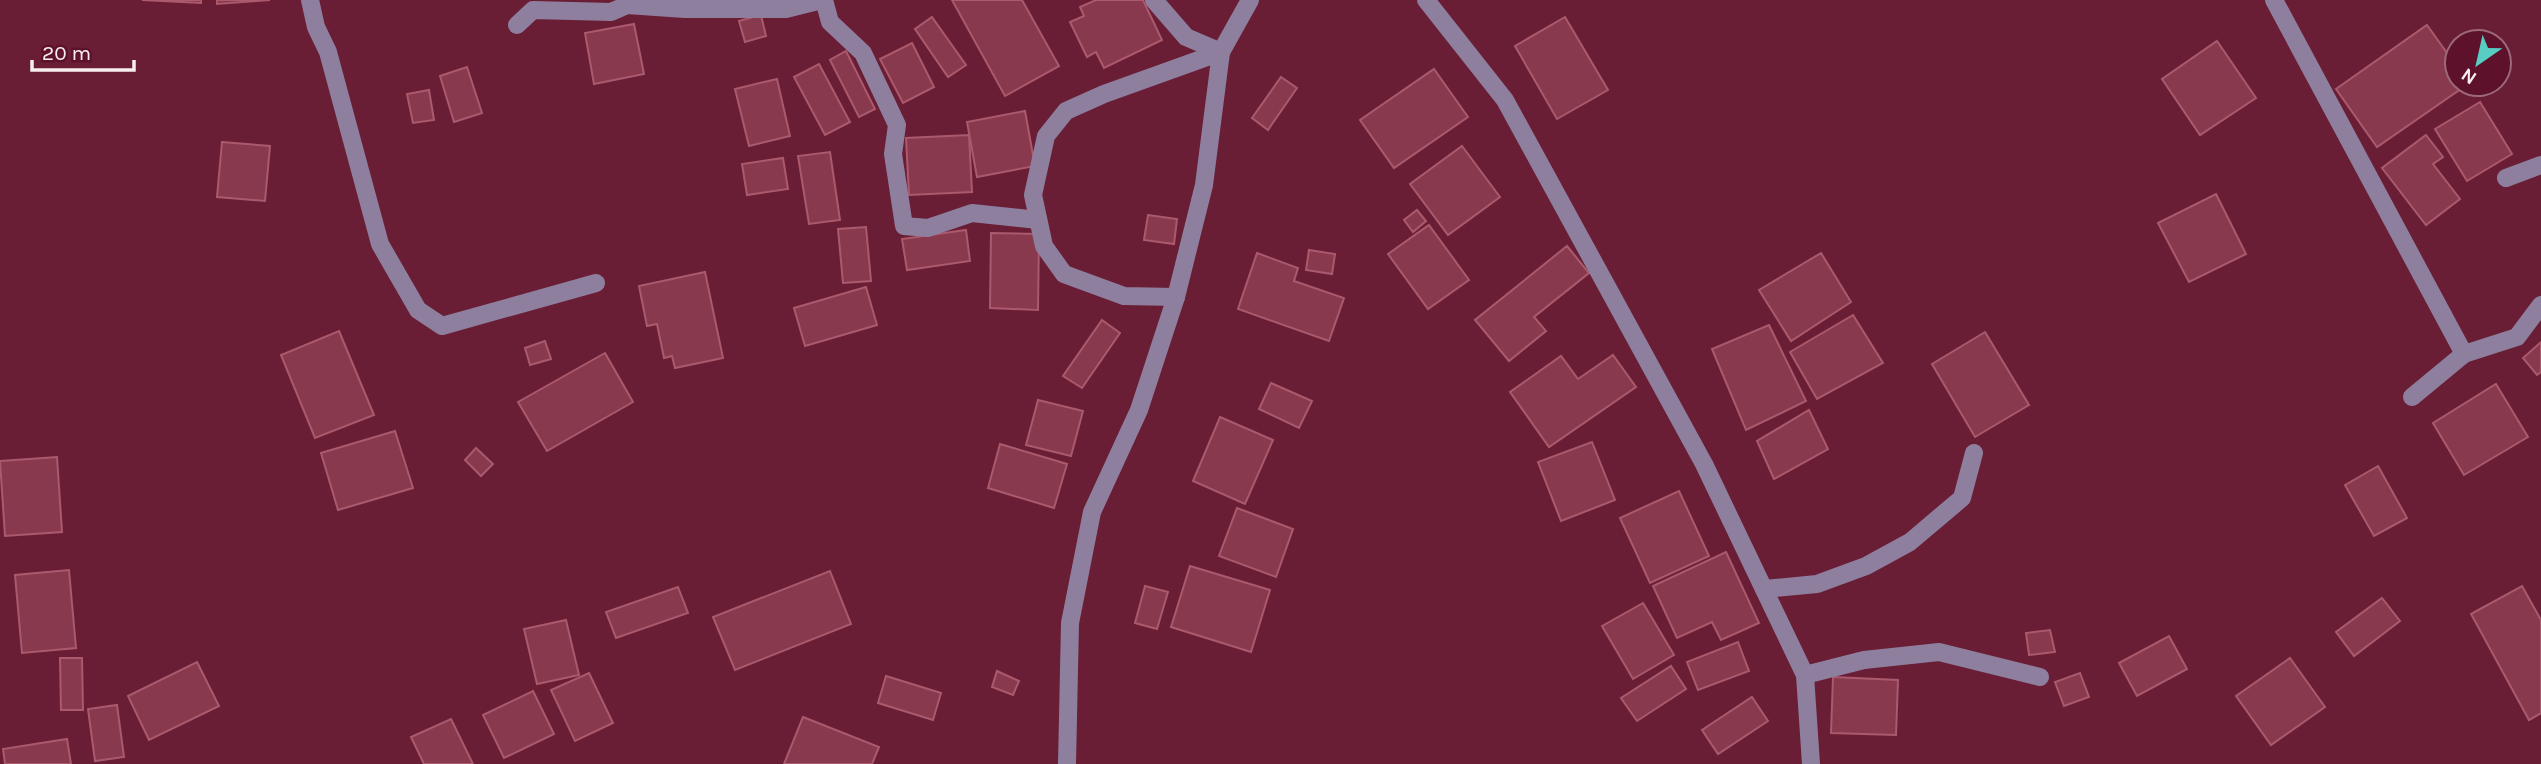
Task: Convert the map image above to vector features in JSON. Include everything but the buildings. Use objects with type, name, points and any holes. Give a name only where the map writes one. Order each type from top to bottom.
[{"type":"street","points":[[310,0],[380,244],[418,310],[442,326],[596,284]]},
{"type":"street","points":[[517,25],[533,10],[611,12],[626,5],[685,9],[786,9],[823,0],[830,22],[863,53],[897,125],[893,154],[904,226],[928,228],[972,214],[1038,220]]},
{"type":"street","points":[[1154,0],[1186,37],[1221,52]]},
{"type":"street","points":[[1067,764],[1070,623],[1092,512],[1139,411],[1175,297],[1204,185],[1221,52],[1250,0]]},
{"type":"street","points":[[1426,0],[1504,100],[1704,464],[1805,675],[1811,764]]},
{"type":"street","points":[[2274,0],[2464,354]]},
{"type":"street","points":[[1175,297],[1124,296],[1064,274],[1044,246],[1033,195],[1046,135],[1066,111],[1104,94],[1221,52]]},
{"type":"street","points":[[2506,178],[2541,164]]},
{"type":"street","points":[[2412,397],[2464,354],[2517,337],[2541,305]]},
{"type":"street","points":[[1764,589],[1817,584],[1866,566],[1910,542],[1962,498],[1974,453]]},
{"type":"street","points":[[1805,675],[1864,660],[1939,652],[2040,677]]}]
